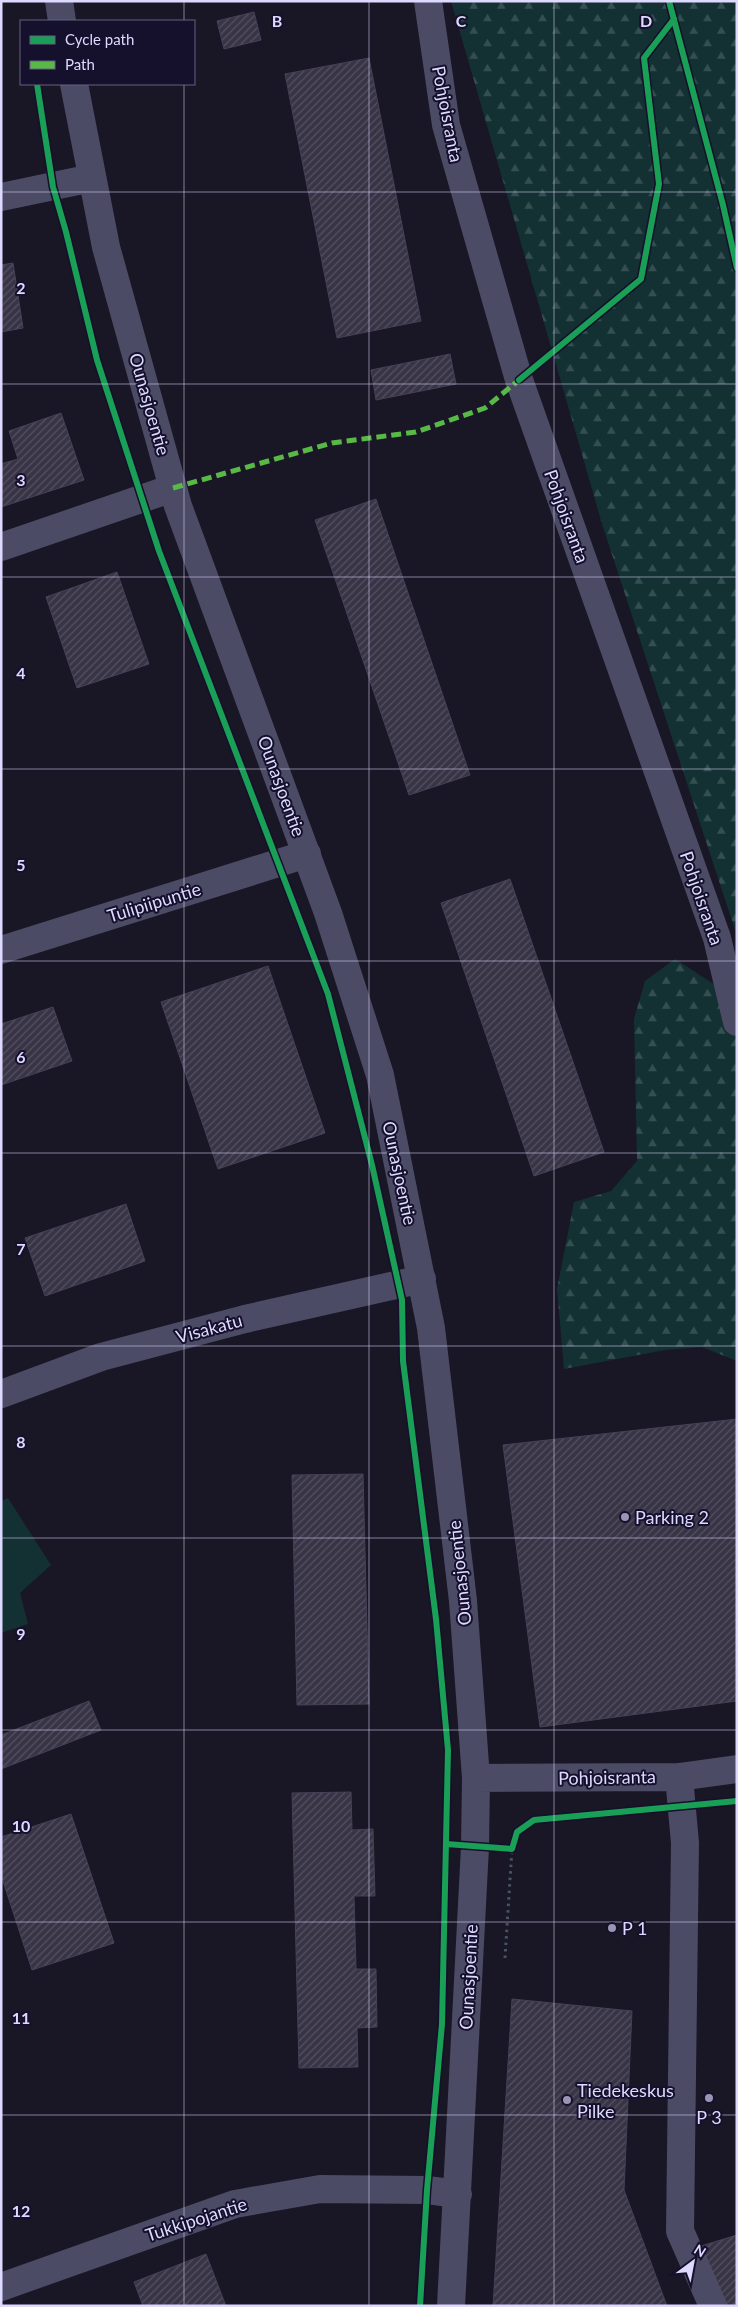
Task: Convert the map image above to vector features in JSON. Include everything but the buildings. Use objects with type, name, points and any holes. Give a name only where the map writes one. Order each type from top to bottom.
[{"type":"street","points":[[59,1],[62,20]]},
{"type":"street","name":"Pohjoisranta","points":[[428,1],[446,125],[519,380],[718,938],[737,1022]]},
{"type":"street","name":"Ounasjoentie","points":[[74,85],[106,247],[173,488],[190,540],[328,913],[380,1076],[431,1328],[463,1601],[476,1778],[475,1847],[451,2306]]},
{"type":"street","points":[[1,197],[92,178]]},
{"type":"street","points":[[1,547],[173,488]]},
{"type":"street","name":"Tulipiipuntie","points":[[1,950],[307,854]]},
{"type":"street","name":"Visakatu","points":[[1,1394],[101,1357],[245,1319],[422,1279]]},
{"type":"street","name":"Pohjoisranta","points":[[476,1778],[679,1776],[737,1769]]},
{"type":"street","points":[[679,1776],[684,1843],[680,2231],[712,2306]]},
{"type":"street","name":"Tukkipojantie","points":[[1,2287],[235,2204],[320,2189],[427,2190],[458,2194]]},
{"type":"path","points":[[475,1847],[512,1849],[514,1841]]},
{"type":"green space","points":[[451,1],[737,1],[737,936],[603,527]]},
{"type":"green space","points":[[675,959],[737,999],[737,1361],[702,1347],[665,1350],[564,1369],[557,1289],[574,1202],[611,1191],[637,1161],[634,1019],[645,981]]},
{"type":"green space","points":[[8,1498],[51,1565],[20,1593],[28,1624],[1,1633],[1,1501]]},
{"type":"marked path","points":[[173,488],[332,443],[416,432],[485,408],[519,380]]},
{"type":"cycle path","points":[[669,1],[723,205],[737,268]]},
{"type":"cycle path","points":[[519,380],[641,279],[659,184],[644,58],[674,19]]},
{"type":"cycle path","points":[[37,85],[53,187],[66,232],[97,360],[159,551],[328,994],[372,1165],[402,1300],[403,1361],[436,1619],[448,1750],[442,2024],[427,2190],[420,2306]]},
{"type":"cycle path","points":[[446,1844],[512,1849],[517,1832],[534,1820],[737,1801]]},
{"type":"place","name":"Parking 2","points":[[625,1517]]},
{"type":"place","name":"P 1","points":[[612,1928]]},
{"type":"place","name":"P 3","points":[[709,2098]]},
{"type":"place","name":"Tiedekeskus Pilke","points":[[567,2100]]}]
